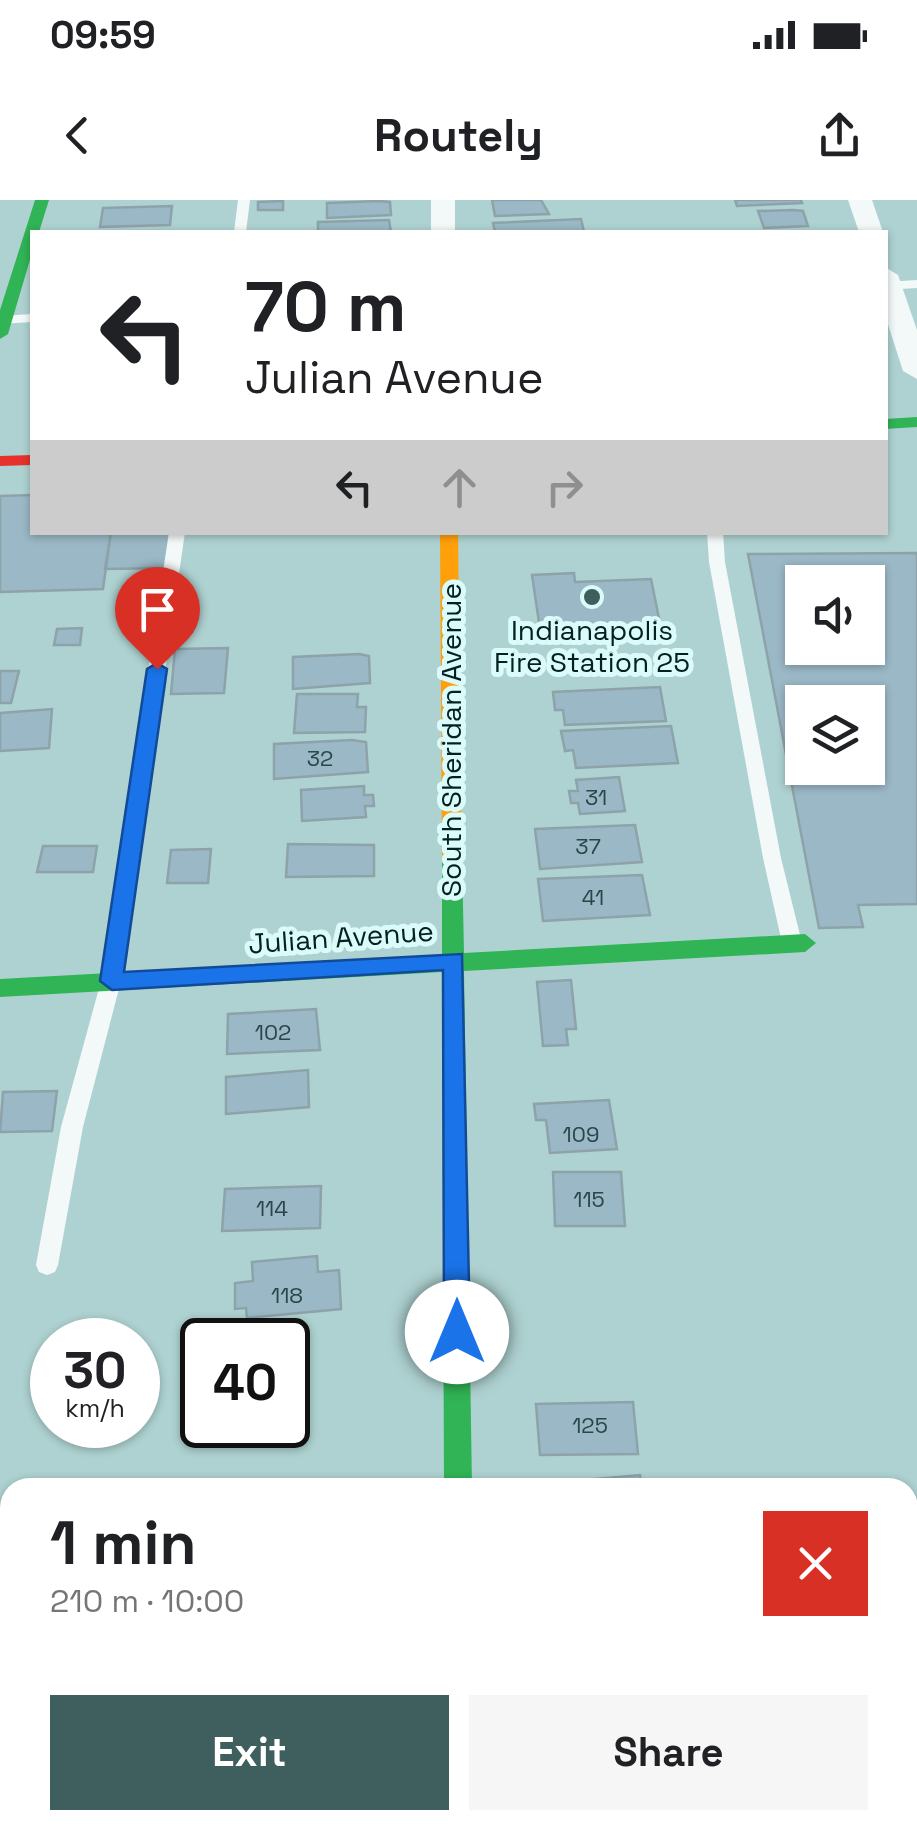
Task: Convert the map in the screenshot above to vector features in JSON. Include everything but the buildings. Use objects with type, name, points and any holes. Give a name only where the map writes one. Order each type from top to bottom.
[{"type":"street","points":[[32,230],[42,200]]},
{"type":"street","points":[[443,200],[443,230]]},
{"type":"street","points":[[860,200],[870,230]]},
{"type":"street","points":[[2,325],[30,238]]},
{"type":"street","points":[[888,288],[917,371]]},
{"type":"street","points":[[888,424],[917,422]]},
{"type":"street","points":[[0,461],[30,460]]},
{"type":"street","name":"South Sheridan Avenue","points":[[449,535],[458,1478]]},
{"type":"street","name":"Julian Avenue","points":[[0,988],[799,943]]},
{"type":"lane","points":[[240,230],[244,200]]},
{"type":"lane","points":[[888,282],[917,284]]},
{"type":"lane","points":[[2,325],[30,318]]},
{"type":"lane","points":[[47,1265],[72,1127],[112,981],[177,535]]},
{"type":"lane","points":[[716,535],[772,858],[799,943]]},
{"type":"traffic: fast","points":[[33,230],[42,200]]},
{"type":"traffic: fast","points":[[0,334],[30,238]]},
{"type":"traffic: fast","points":[[888,424],[917,422]]},
{"type":"traffic: fast","points":[[452,858],[458,1478]]},
{"type":"traffic: fast","points":[[0,988],[805,943]]},
{"type":"traffic: slow","points":[[449,535],[452,858]]},
{"type":"traffic: jam","points":[[0,461],[30,460]]},
{"type":"place","name":"Indianapolis Fire Station 25","points":[[592,597]]},
{"type":"route","points":[[157,669],[112,981],[454,960],[457,1332]]}]
